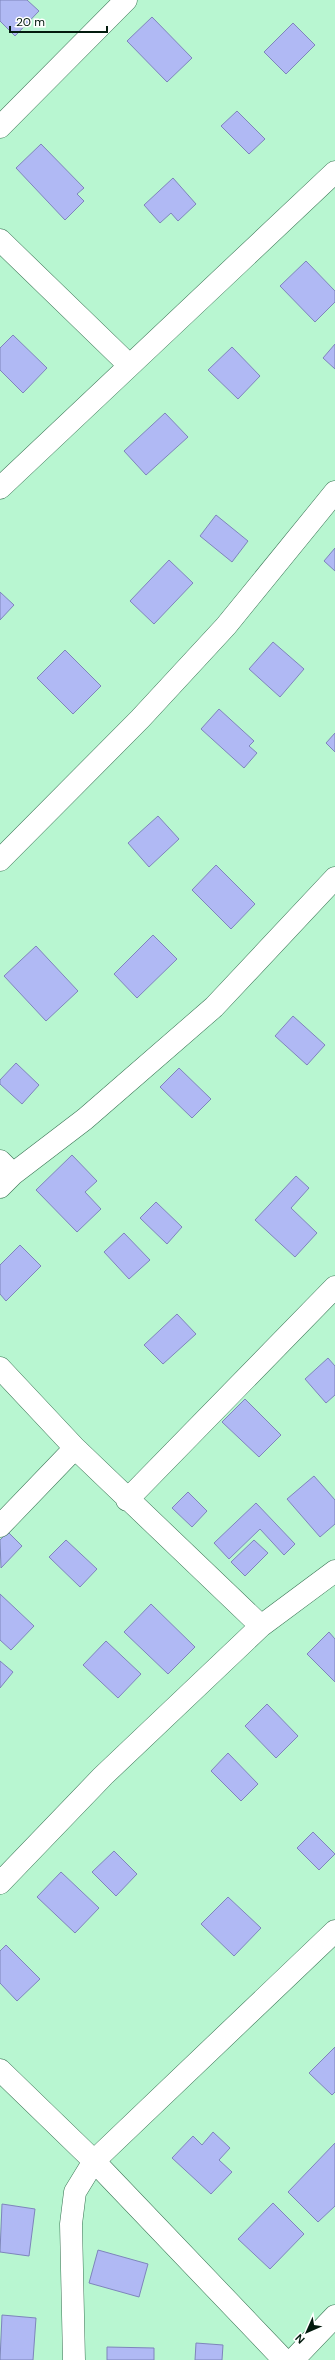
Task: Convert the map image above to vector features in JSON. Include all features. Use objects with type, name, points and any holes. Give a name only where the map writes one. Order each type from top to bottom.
[{"type":"street","points":[[0,127],[126,0]]},
{"type":"street","points":[[0,488],[335,172]]},
{"type":"street","points":[[0,240],[129,365]]},
{"type":"street","points":[[0,860],[140,720],[226,626],[335,492]]},
{"type":"street","points":[[4,1174],[85,1119],[214,1007],[335,878]]},
{"type":"street","points":[[127,1500],[335,1287]]},
{"type":"street","points":[[0,1368],[75,1448],[127,1500],[261,1626]]},
{"type":"street","points":[[0,1526],[75,1448]]},
{"type":"street","points":[[0,1884],[103,1776],[261,1626],[335,1571]]},
{"type":"street","points":[[74,2360],[71,2224],[75,2192],[94,2161],[335,1931]]},
{"type":"street","points":[[0,2070],[94,2161],[284,2360]]},
{"type":"street","points":[[293,2360],[335,2316]]},
{"type":"building","points":[[0,0],[27,0],[39,11],[15,36],[0,21]]},
{"type":"building","points":[[152,17],[192,58],[167,82],[127,41]]},
{"type":"building","points":[[293,23],[315,45],[286,74],[264,52]]},
{"type":"building","points":[[237,111],[265,139],[249,154],[221,126]]},
{"type":"building","points":[[41,144],[84,188],[77,194],[84,201],[65,220],[16,168]]},
{"type":"building","points":[[173,178],[196,204],[178,221],[171,213],[160,223],[144,205]]},
{"type":"building","points":[[306,261],[335,291],[335,302],[315,322],[280,286]]},
{"type":"building","points":[[13,335],[47,368],[23,393],[0,370],[0,348]]},
{"type":"building","points":[[335,344],[335,369],[323,358]]},
{"type":"building","points":[[232,347],[260,376],[238,399],[208,370]]},
{"type":"building","points":[[165,413],[188,437],[146,475],[124,451]]},
{"type":"building","points":[[216,515],[248,541],[232,562],[200,536]]},
{"type":"building","points":[[335,548],[335,571],[324,561]]},
{"type":"building","points":[[169,560],[193,583],[154,624],[130,601]]},
{"type":"building","points":[[0,592],[14,605],[0,620]]},
{"type":"building","points":[[273,642],[304,669],[280,697],[249,669]]},
{"type":"building","points":[[65,650],[101,686],[73,714],[37,678]]},
{"type":"building","points":[[219,709],[254,741],[249,746],[257,753],[244,768],[201,729]]},
{"type":"building","points":[[335,733],[335,752],[326,743]]},
{"type":"building","points":[[158,816],[179,839],[149,867],[128,843]]},
{"type":"building","points":[[216,865],[255,904],[231,929],[192,890]]},
{"type":"building","points":[[153,935],[177,959],[137,998],[114,974]]},
{"type":"building","points":[[36,946],[78,991],[46,1021],[4,976]]},
{"type":"building","points":[[293,1016],[325,1045],[307,1065],[275,1036]]},
{"type":"building","points":[[16,1063],[39,1085],[22,1104],[0,1084],[0,1080]]},
{"type":"building","points":[[179,1068],[211,1099],[192,1118],[160,1087]]},
{"type":"building","points":[[72,1155],[97,1181],[85,1192],[101,1209],[77,1232],[36,1190]]},
{"type":"building","points":[[296,1176],[309,1188],[291,1208],[317,1233],[295,1257],[255,1220]]},
{"type":"building","points":[[156,1202],[182,1227],[167,1244],[140,1218]]},
{"type":"building","points":[[124,1233],[150,1260],[129,1279],[104,1252]]},
{"type":"building","points":[[20,1245],[41,1266],[6,1301],[0,1294],[0,1265]]},
{"type":"building","points":[[177,1314],[196,1334],[163,1364],[144,1345]]},
{"type":"building","points":[[328,1358],[335,1366],[335,1395],[326,1403],[305,1379]]},
{"type":"building","points":[[245,1399],[281,1435],[259,1457],[222,1422]]},
{"type":"building","points":[[314,1476],[335,1500],[335,1524],[320,1537],[287,1499]]},
{"type":"building","points":[[188,1492],[207,1511],[192,1527],[172,1508]]},
{"type":"building","points":[[256,1503],[295,1544],[284,1555],[260,1529],[229,1559],[214,1543]]},
{"type":"building","points":[[8,1532],[22,1546],[1,1568],[0,1540]]},
{"type":"building","points":[[66,1540],[97,1569],[80,1587],[49,1557]]},
{"type":"building","points":[[254,1540],[268,1553],[245,1576],[231,1562]]},
{"type":"building","points":[[0,1594],[34,1626],[11,1650],[0,1640]]},
{"type":"building","points":[[151,1604],[195,1647],[168,1674],[124,1632]]},
{"type":"building","points":[[329,1632],[335,1639],[335,1682],[307,1654]]},
{"type":"building","points":[[106,1641],[141,1674],[118,1698],[83,1665]]},
{"type":"building","points":[[0,1661],[13,1672],[0,1688]]},
{"type":"building","points":[[267,1704],[298,1736],[276,1758],[245,1726]]},
{"type":"building","points":[[228,1753],[258,1784],[241,1801],[211,1771]]},
{"type":"building","points":[[313,1832],[335,1854],[319,1870],[297,1848]]},
{"type":"building","points":[[114,1851],[137,1874],[116,1896],[92,1872]]},
{"type":"building","points":[[61,1872],[99,1908],[75,1933],[37,1897]]},
{"type":"building","points":[[228,1897],[261,1928],[234,1956],[201,1924]]},
{"type":"building","points":[[6,1945],[40,1979],[17,2001],[0,1983],[0,1951]]},
{"type":"building","points":[[335,2047],[335,2092],[332,2095],[309,2073]]},
{"type":"building","points":[[213,2132],[230,2148],[219,2160],[232,2172],[211,2194],[172,2158],[193,2136],[202,2145]]},
{"type":"building","points":[[335,2143],[335,2206],[318,2222],[288,2192]]},
{"type":"building","points":[[273,2203],[304,2234],[270,2269],[238,2239]]},
{"type":"building","points":[[2,2204],[35,2209],[29,2256],[0,2252]]},
{"type":"building","points":[[98,2250],[148,2264],[139,2297],[89,2283]]},
{"type":"building","points":[[2,2315],[36,2318],[33,2360],[0,2360]]},
{"type":"building","points":[[196,2343],[223,2345],[222,2360],[195,2360]]},
{"type":"building","points":[[107,2347],[154,2348],[154,2360],[107,2360]]}]
